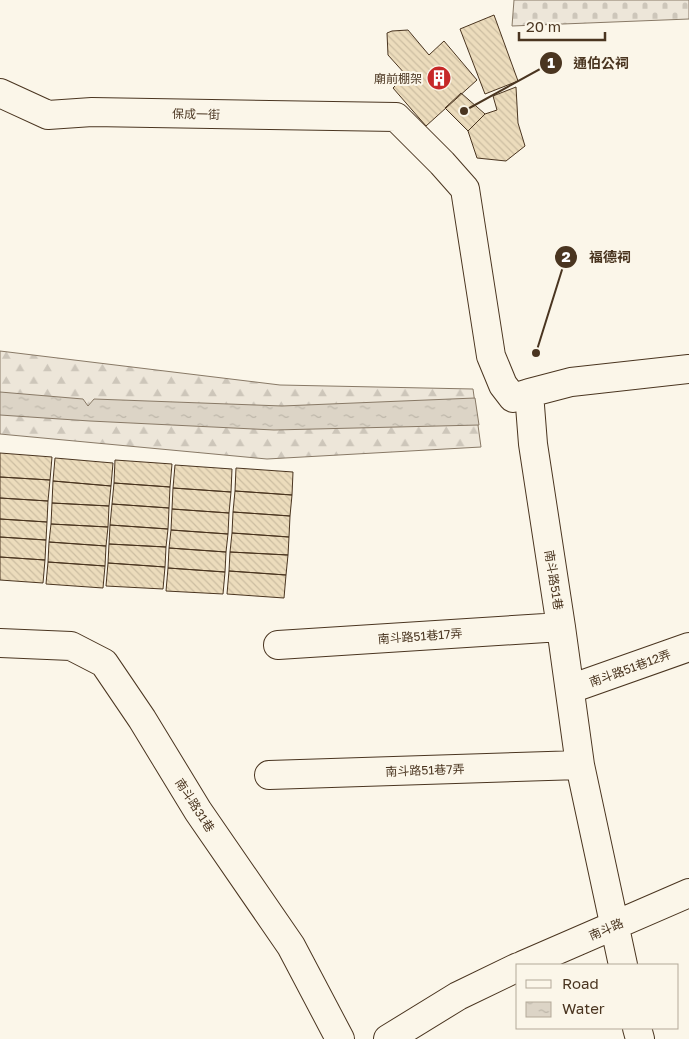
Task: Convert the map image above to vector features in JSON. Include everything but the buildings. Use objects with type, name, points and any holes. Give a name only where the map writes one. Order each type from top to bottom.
[{"type":"street","name":"保成一街","points":[[0,94],[48,115],[92,112],[396,117],[442,162],[465,189],[491,356],[503,385],[513,398],[529,393]]},
{"type":"street","points":[[529,393],[571,382],[689,369]]},
{"type":"street","name":"南斗路51巷","points":[[529,393],[534,444],[562,627],[580,765],[623,964]]},
{"type":"street","name":"南斗路51巷17弄","points":[[278,645],[562,627]]},
{"type":"street","name":"南斗路31巷","points":[[0,643],[71,646],[104,663],[142,719],[198,811],[292,946],[340,1039]]},
{"type":"street","name":"南斗路51巷12弄","points":[[570,689],[689,647]]},
{"type":"street","name":"南斗路51巷7弄","points":[[270,775],[580,765]]},
{"type":"street","name":"南斗路","points":[[525,964],[689,893]]},
{"type":"street","points":[[388,1039],[458,996],[516,969]]},
{"type":"green space","points":[[514,0],[689,0],[689,19],[512,26]]},
{"type":"green space","points":[[0,351],[280,385],[473,389],[481,447],[267,459],[0,434]]},
{"type":"water","points":[[0,392],[83,399],[88,406],[94,399],[282,406],[475,398],[479,425],[274,430],[0,415]]},
{"type":"place","name":"廟前棚架","points":[[439,78]]},
{"type":"place","name":"通伯公祠","points":[[464,111]]},
{"type":"place","name":"福德祠","points":[[536,353]]}]
